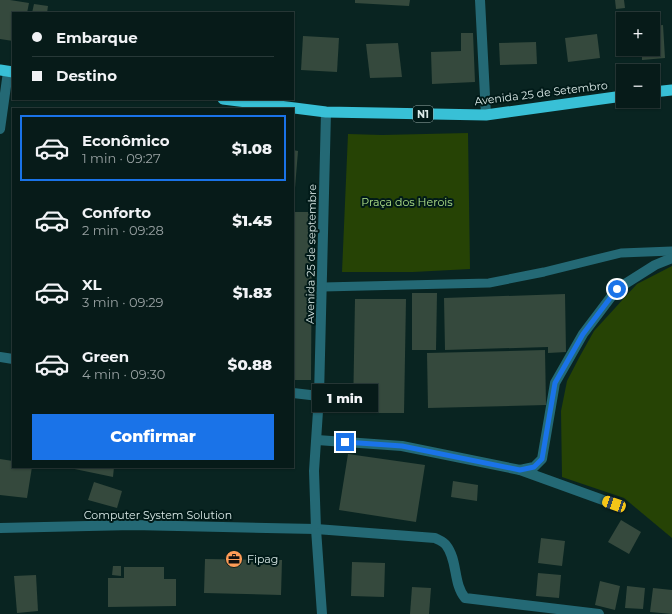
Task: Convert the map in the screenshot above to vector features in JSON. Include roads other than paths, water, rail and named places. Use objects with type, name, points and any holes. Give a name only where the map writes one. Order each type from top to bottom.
[{"type":"highway","points":[[660,91],[672,90]]},
{"type":"highway","name":"Avenida 25 de Setembro","points":[[231,100],[326,112],[486,115],[616,97]]},
{"type":"street","points":[[480,0],[486,115]]},
{"type":"street","points":[[0,129],[7,71]]},
{"type":"street","name":"Avenida 25 de septembre","points":[[322,614],[316,529],[314,471],[317,440],[323,287],[326,112]]},
{"type":"street","points":[[520,470],[534,467],[542,459],[555,383],[583,334],[617,289],[655,265],[672,258]]},
{"type":"street","points":[[0,357],[12,359]]},
{"type":"street","points":[[294,393],[319,396]]},
{"type":"street","points":[[317,440],[402,446],[520,470],[614,504]]},
{"type":"street","name":"Computer System Solution","points":[[0,528],[133,525],[316,529],[435,538],[446,544],[452,557],[461,594],[465,598],[599,614]]},
{"type":"lane","points":[[323,287],[489,283],[544,272],[621,253],[672,251]]},
{"type":"place","name":"Fipag","points":[[234,559]]},
{"type":"park label","name":"Praça dos Herois","points":[[407,202]]}]
